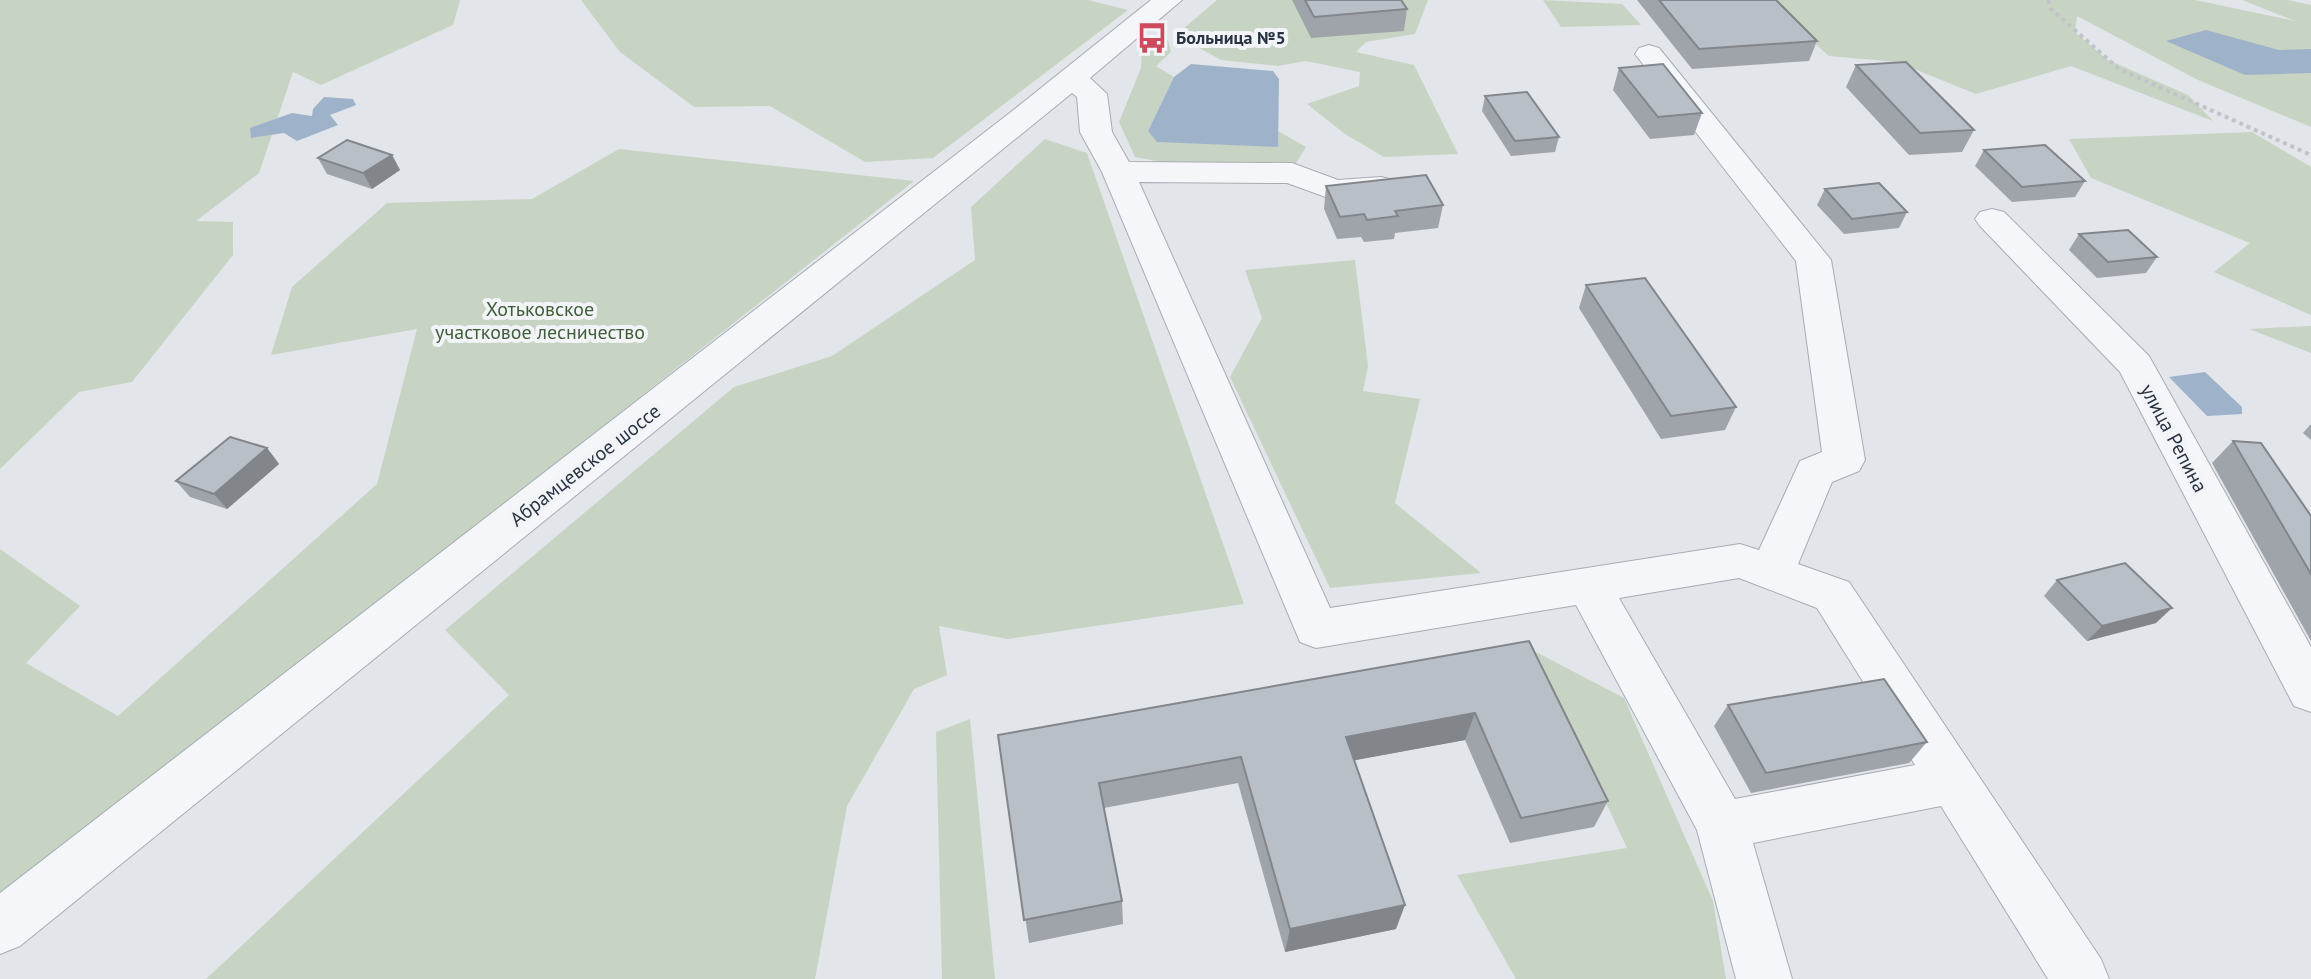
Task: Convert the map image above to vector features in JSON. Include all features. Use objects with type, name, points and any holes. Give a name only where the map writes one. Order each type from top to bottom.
[{"type":"street","name":"Абрамцевское шоссе","points":[[0,927],[1022,119],[1168,0]]},
{"type":"street","points":[[1649,54],[1813,260],[1844,460],[1815,472],[1772,572]]},
{"type":"street","points":[[1072,79],[1092,94],[1094,121],[1316,629],[1740,561],[1833,595],[2081,979]]},
{"type":"street","points":[[1022,119],[1048,124],[1094,121]]},
{"type":"street","points":[[1118,172],[1292,173],[1334,190],[1417,184]]},
{"type":"street","name":"улица Репина","points":[[1992,219],[2135,365],[2311,692]]},
{"type":"street","points":[[1589,587],[1722,825],[1764,979]]},
{"type":"street","points":[[1722,825],[1953,781]]},
{"type":"path","points":[[2048,0],[2051,9],[2119,69],[2213,108],[2311,155]]},
{"type":"green space","points":[[0,0],[460,0],[453,25],[321,85],[293,72],[259,173],[196,221],[233,222],[233,255],[132,382],[79,392],[0,469]]},
{"type":"green space","points":[[581,0],[1088,0],[1128,10],[933,158],[865,162],[770,106],[694,107],[620,52]]},
{"type":"green space","points":[[1217,0],[1428,0],[1415,34],[1366,42],[1356,52],[1414,65],[1458,154],[1384,157],[1345,134],[1307,104],[1359,86],[1360,72],[1306,61],[1278,66],[1221,60],[1176,35]]},
{"type":"green space","points":[[1543,0],[1622,4],[1641,25],[1561,27]]},
{"type":"green space","points":[[2195,0],[2295,21],[2242,0],[2288,0],[2311,5],[2311,127],[2198,80],[2077,16],[2075,32],[2108,60],[2188,95],[2213,121],[2071,66],[1976,94],[1897,62],[1829,56],[1767,2]]},
{"type":"green space","points":[[1168,40],[1171,52],[1156,66],[1174,77],[1148,131],[1277,147],[1278,131],[1306,147],[1296,163],[1177,165],[1135,157],[1119,122],[1141,68],[1142,46]]},
{"type":"green space","points":[[2252,132],[2311,167],[2311,315],[2214,272],[2250,243],[2091,178],[2069,139]]},
{"type":"green space","points":[[1045,139],[1087,153],[1244,604],[1007,639],[939,626],[947,675],[914,689],[847,806],[815,979],[206,979],[509,695],[445,630],[734,387],[832,356],[975,260],[971,207]]},
{"type":"green space","name":"Хотьковское участковое лесничество","points":[[619,149],[914,181],[0,902],[0,549],[80,606],[26,663],[118,716],[377,484],[417,329],[271,355],[292,287],[387,203],[532,199]]},
{"type":"green space","points":[[1355,260],[1368,366],[1363,391],[1420,399],[1395,503],[1481,573],[1330,588],[1230,377],[1262,318],[1245,270]]},
{"type":"green space","points":[[2311,326],[2311,353],[2249,329]]},
{"type":"green space","points":[[1536,652],[1624,698],[1713,901],[1726,979],[1516,979],[1457,875],[1627,848]]},
{"type":"green space","points":[[970,719],[995,979],[942,979],[936,732]]},
{"type":"water","points":[[2206,30],[2279,50],[2311,49],[2311,73],[2245,75],[2166,41]]},
{"type":"water","points":[[1191,64],[1273,71],[1279,79],[1278,147],[1157,142],[1148,131],[1174,77]]},
{"type":"water","points":[[324,97],[353,99],[356,105],[330,115],[338,125],[297,141],[284,133],[251,138],[250,128],[292,113],[312,116],[313,109]]},
{"type":"water","points":[[2205,372],[2242,407],[2242,414],[2207,416],[2169,377]]},
{"type":"building","points":[[1305,0],[1401,0],[1407,9],[1314,17]]},
{"type":"building","points":[[1659,0],[1776,0],[1817,41],[1699,49]]},
{"type":"building","points":[[1906,62],[1974,130],[1920,133],[1856,65]]},
{"type":"building","points":[[1663,64],[1702,113],[1658,117],[1619,68]]},
{"type":"building","points":[[1527,92],[1559,137],[1515,141],[1485,96]]},
{"type":"building","points":[[347,140],[392,155],[363,173],[318,158]]},
{"type":"building","points":[[2045,145],[2085,181],[2022,187],[1984,150]]},
{"type":"building","points":[[1426,175],[1443,205],[1395,211],[1398,216],[1367,220],[1364,214],[1340,217],[1326,186]]},
{"type":"building","points":[[1879,183],[1907,212],[1852,219],[1825,189]]},
{"type":"building","points":[[2128,230],[2157,257],[2108,262],[2079,234]]},
{"type":"building","points":[[1645,278],[1736,407],[1671,416],[1586,285]]},
{"type":"building","points":[[230,437],[267,448],[214,494],[176,481]]},
{"type":"building","points":[[2233,441],[2261,443],[2311,516],[2311,574]]},
{"type":"building","points":[[2125,563],[2172,608],[2102,626],[2057,580]]},
{"type":"building","points":[[1529,641],[1608,801],[1521,818],[1475,713],[1346,737],[1405,905],[1290,929],[1241,757],[1099,783],[1122,901],[1024,920],[998,735]]},
{"type":"building","points":[[1884,679],[1927,742],[1766,773],[1728,705]]},
{"type":"place","name":"Больница №5","points":[[1152,38]]}]
